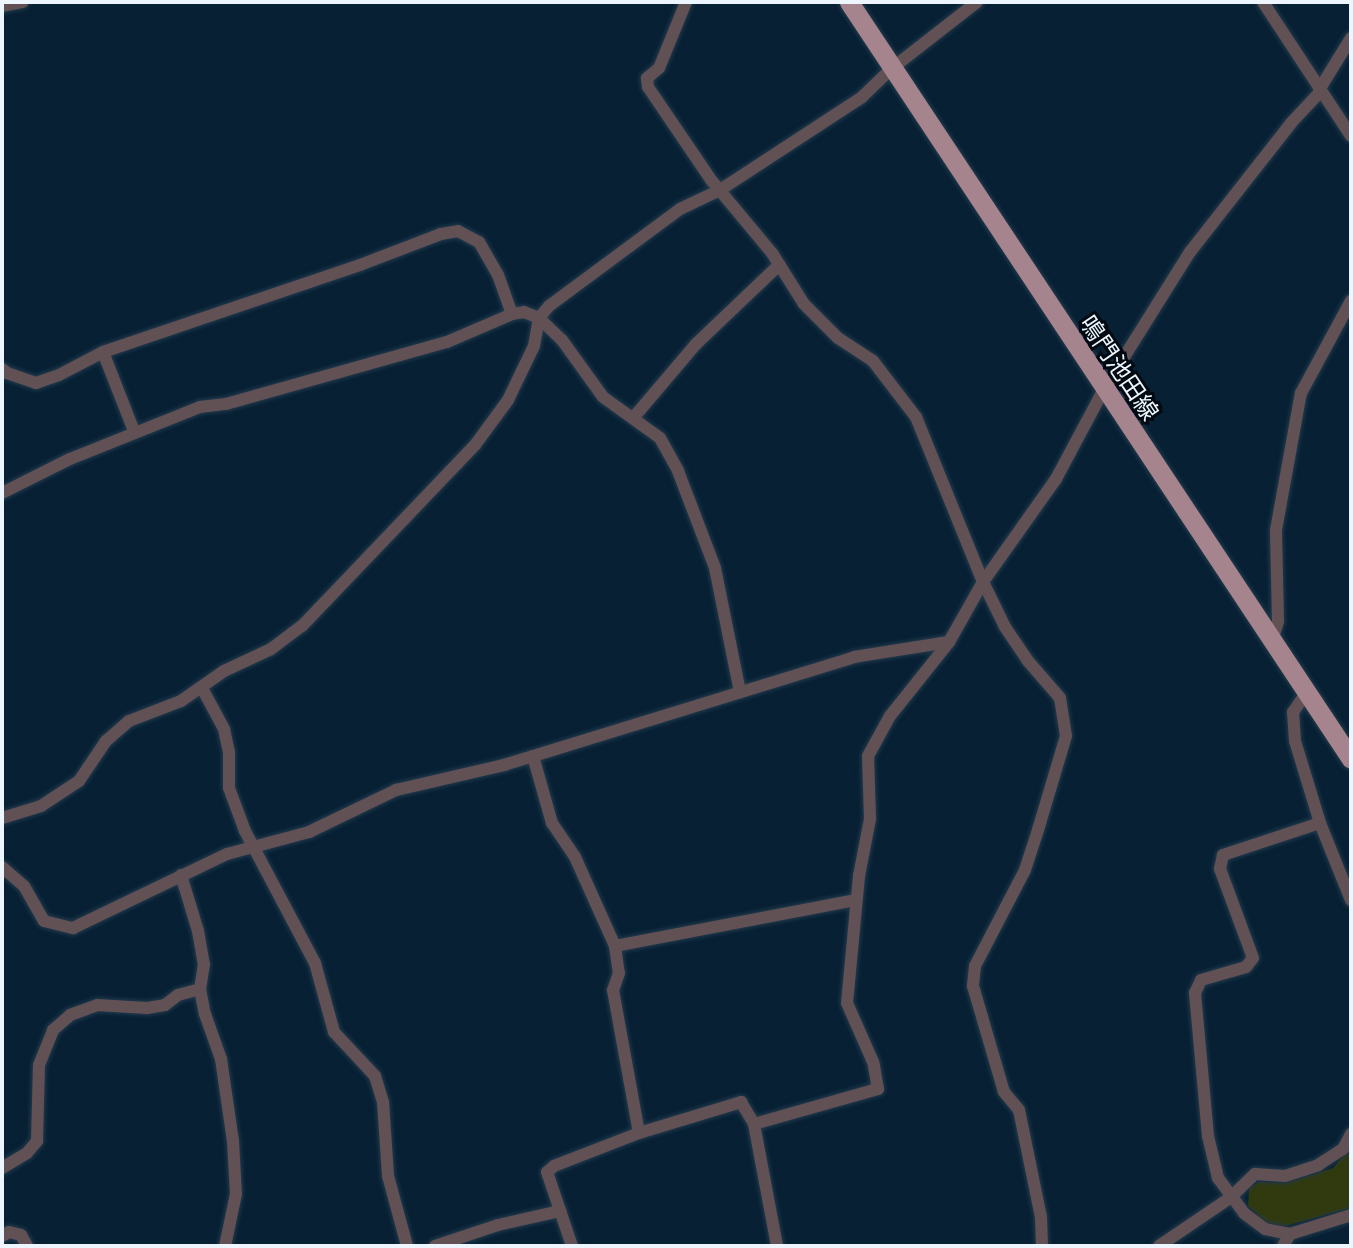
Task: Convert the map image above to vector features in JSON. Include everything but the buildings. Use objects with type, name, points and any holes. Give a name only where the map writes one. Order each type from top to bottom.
[{"type":"main road","name":"鳴門池田線","points":[[849,2],[1351,759]]},
{"type":"street","points":[[2,6],[23,2]]},
{"type":"street","points":[[686,2],[659,68],[647,78],[648,87],[720,191],[779,265],[804,304],[838,338],[873,361],[916,417],[983,582],[1005,627],[1028,661],[1060,698],[1066,736],[1025,870],[975,966],[973,986],[1004,1092],[1019,1110],[1041,1217],[1042,1246]]},
{"type":"street","points":[[2,818],[41,806],[60,796],[79,781],[106,741],[129,721],[181,701],[224,671],[271,649],[302,626],[475,445],[508,400],[534,346],[539,318],[549,306],[680,209],[720,191],[862,97],[891,69],[977,2]]},
{"type":"street","points":[[1263,2],[1351,136]]},
{"type":"street","points":[[754,1124],[878,1089],[873,1062],[847,1003],[856,901],[870,819],[868,756],[890,716],[949,642],[983,582],[1056,479],[1104,389],[1190,252],[1290,123],[1320,91],[1351,38]]},
{"type":"street","points":[[2,369],[36,383],[59,375],[103,352],[360,265],[441,234],[458,231],[479,242],[498,275],[512,314]]},
{"type":"street","points":[[634,417],[696,344],[779,265]]},
{"type":"street","points":[[1272,641],[1278,621],[1276,530],[1301,393],[1351,301]]},
{"type":"street","points":[[2,493],[134,431],[200,407],[226,404],[447,342],[512,314],[524,313],[539,318],[562,340],[603,397],[660,438],[704,533],[715,568],[740,692]]},
{"type":"street","points":[[103,352],[134,431]]},
{"type":"street","points":[[2,867],[24,886],[44,922],[73,928],[227,854],[309,832],[396,790],[533,755],[854,657],[949,642]]},
{"type":"street","points":[[202,688],[224,729],[229,752],[229,788],[253,846],[314,964],[334,1032],[375,1076],[383,1102],[388,1176],[407,1246]]},
{"type":"street","points":[[1306,693],[1293,712],[1295,741],[1321,823],[1351,900]]},
{"type":"street","points":[[533,755],[552,823],[575,857],[615,946],[619,973],[613,990],[639,1133]]},
{"type":"street","points":[[1321,823],[1223,855],[1220,869],[1252,958],[1246,967],[1201,980],[1195,993],[1208,1136],[1218,1178],[1230,1198],[1265,1229],[1290,1234],[1351,1216]]},
{"type":"street","points":[[181,875],[204,964],[200,989],[205,1014],[221,1059],[233,1141],[236,1194],[225,1246]]},
{"type":"street","points":[[615,946],[856,901]]},
{"type":"street","points":[[2,1168],[27,1153],[37,1140],[39,1065],[53,1030],[70,1015],[97,1005],[147,1008],[164,1005],[178,995],[200,989]]},
{"type":"street","points":[[572,1246],[547,1172],[554,1166],[639,1133],[741,1102],[754,1124],[773,1245]]},
{"type":"street","points":[[1159,1246],[1230,1198],[1255,1174],[1285,1176],[1318,1166],[1343,1149],[1351,1134]]},
{"type":"street","points":[[435,1246],[498,1225],[560,1211]]},
{"type":"street","points":[[2,1236],[9,1232],[21,1236],[27,1246]]},
{"type":"street","points":[[1283,1246],[1290,1234]]},
{"type":"green space","points":[[1351,1147],[1351,1208],[1285,1226],[1266,1223],[1248,1206],[1249,1188],[1259,1182],[1286,1183],[1333,1168]]}]
